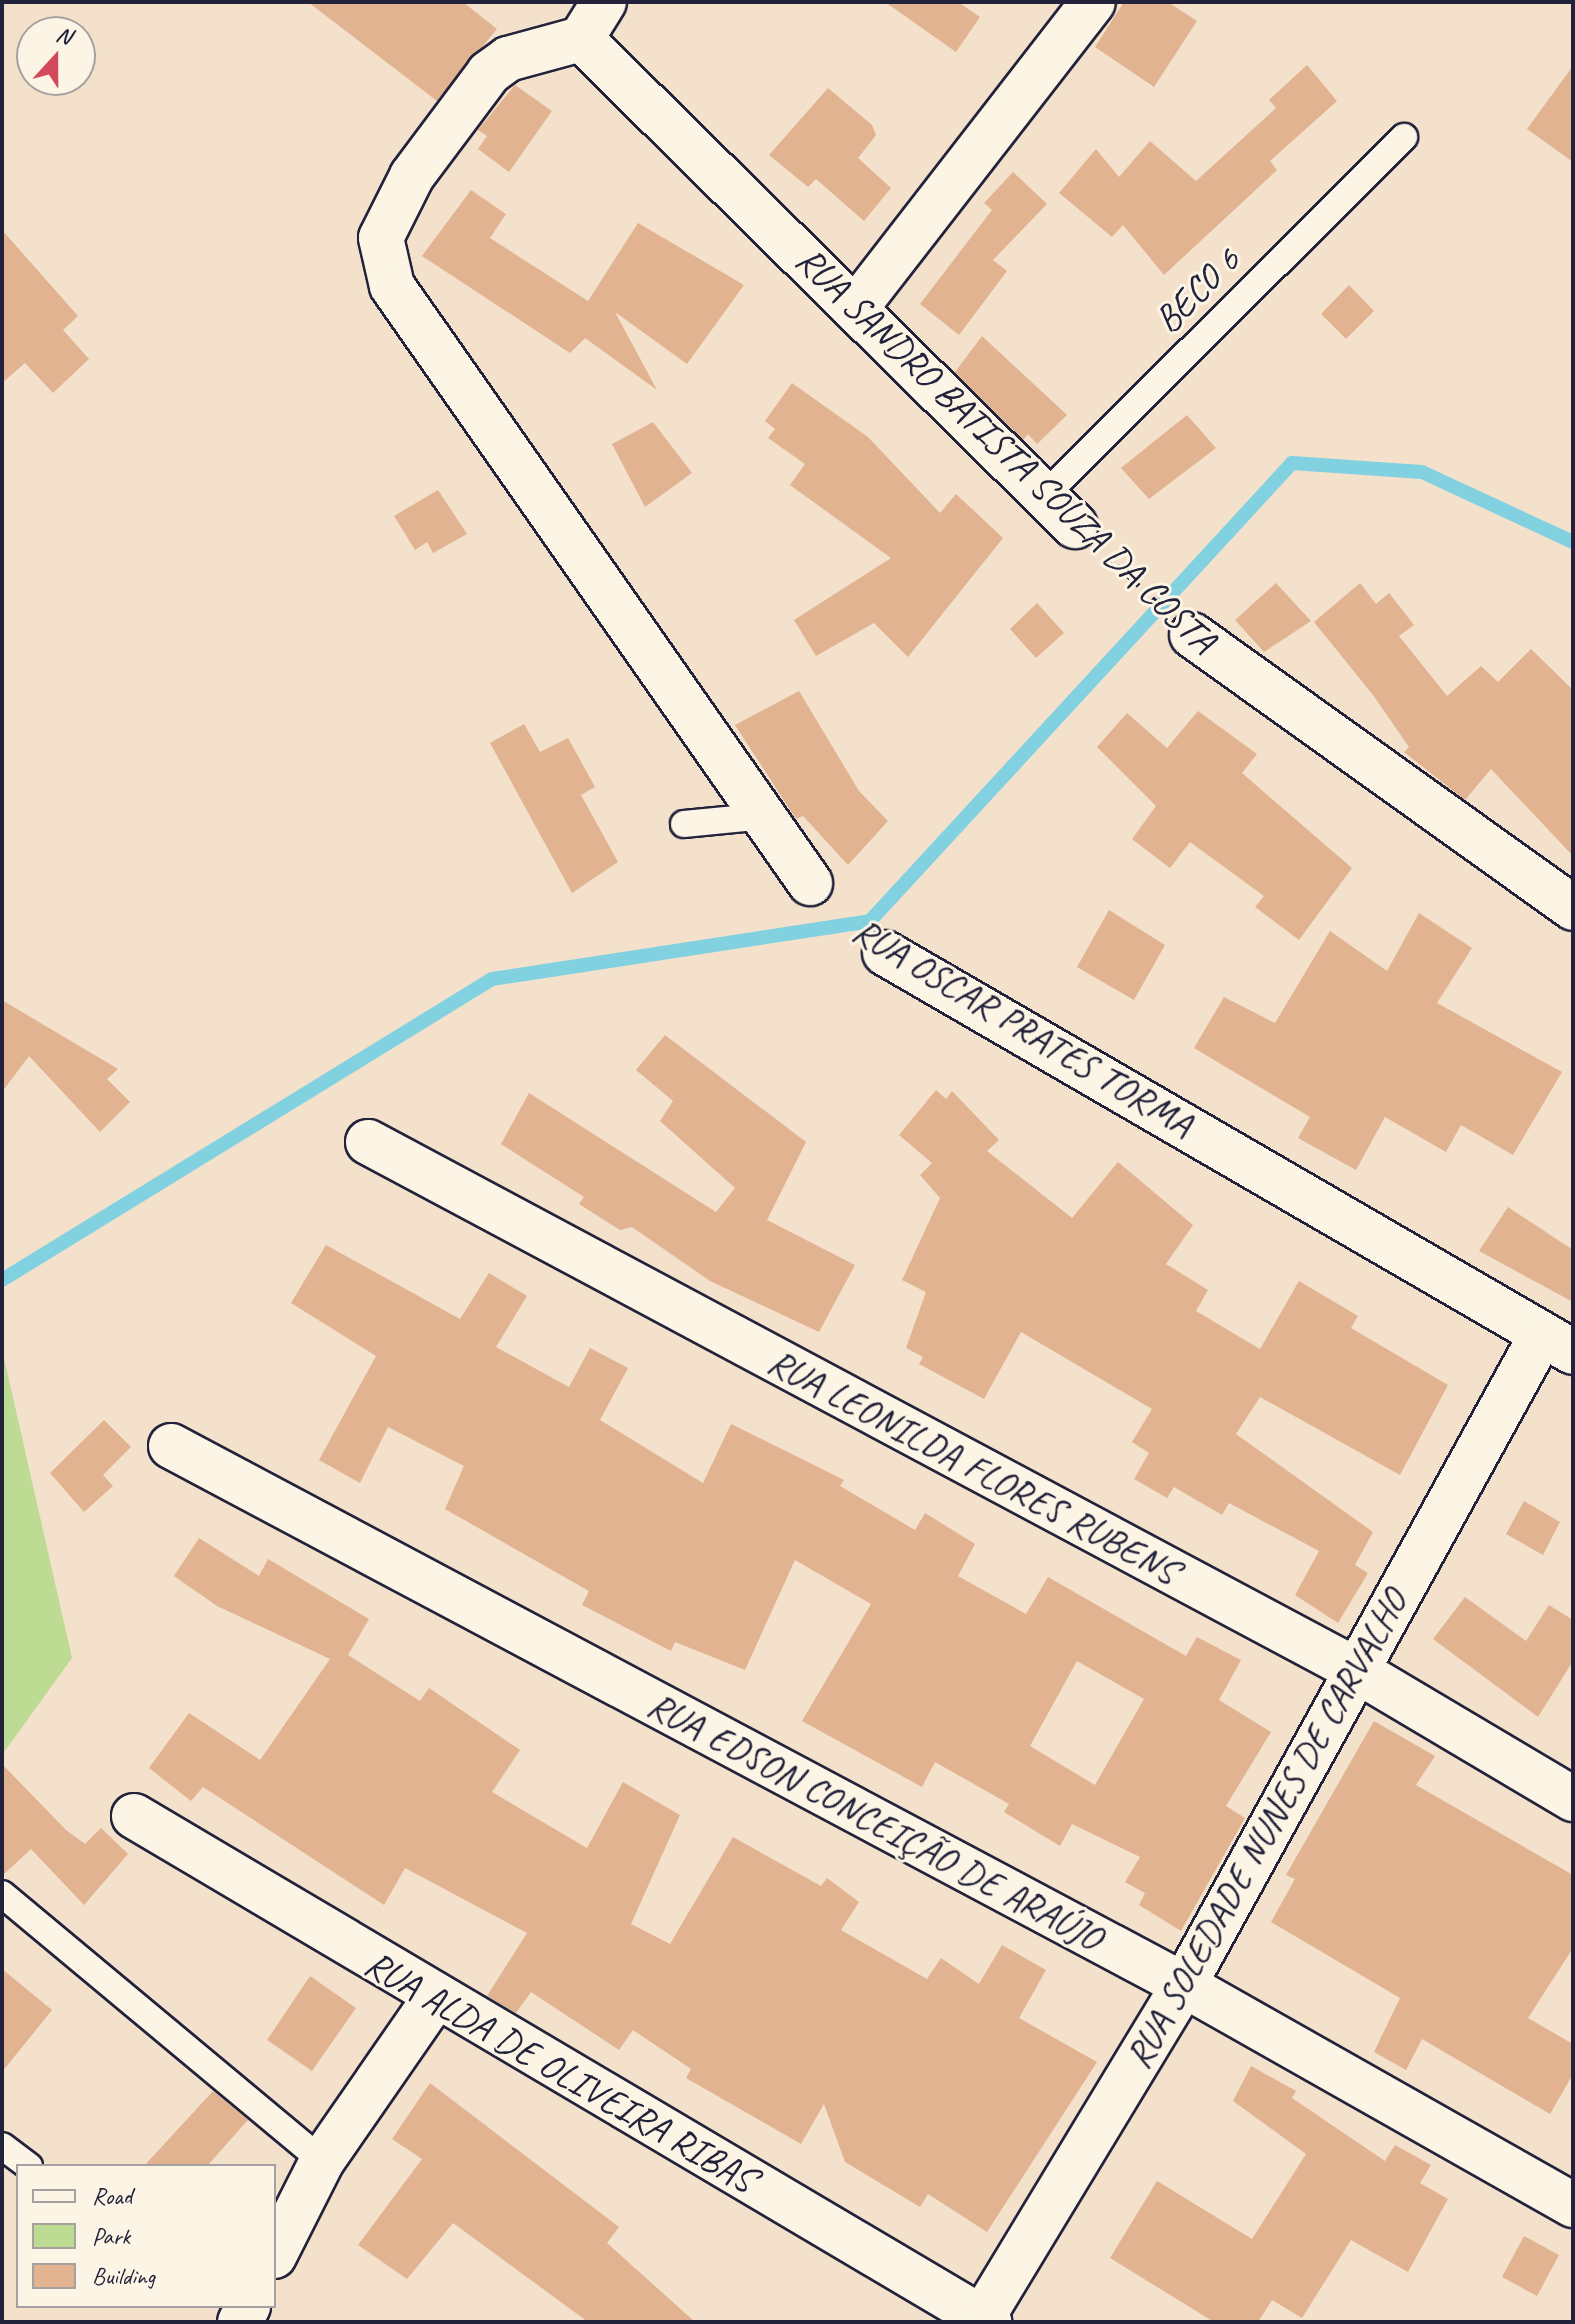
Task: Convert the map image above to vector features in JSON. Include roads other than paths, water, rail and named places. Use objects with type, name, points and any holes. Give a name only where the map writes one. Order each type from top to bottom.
[{"type":"street","points":[[604,2],[581,39],[508,59],[489,73],[412,176],[381,238],[392,286],[810,883]]},
{"type":"street","points":[[855,309],[1093,2]]},
{"type":"street","name":"RUA SANDRO BATISTA SOUZA DA COSTA","points":[[581,39],[1075,526]]},
{"type":"street","name":"RUA SANDRO BATISTA SOUZA DA COSTA","points":[[1192,635],[1573,908]]},
{"type":"street","name":"RUA OSCAR PRATES TORMA","points":[[885,953],[1558,1343]]},
{"type":"street","name":"RUA LEONILDA FLORES RUBENS","points":[[368,1142],[1354,1669],[1573,1799]]},
{"type":"street","name":"RUA SOLEDADE NUNES DE CARVALHO","points":[[986,2320],[1184,1985],[1354,1669],[1558,1343]]},
{"type":"street","name":"RUA EDSON CONCEIÇÃO DE ARAÚJO","points":[[171,1446],[1184,1985],[1573,2205]]},
{"type":"street","name":"RUA ALDA DE OLIVEIRA RIBAS","points":[[134,1816],[434,1999],[986,2320]]},
{"type":"street","points":[[276,2252],[322,2161],[434,1999]]},
{"type":"lane","name":"BECO 6","points":[[1043,497],[1404,137]]},
{"type":"lane","points":[[684,824],[765,816]]},
{"type":"lane","points":[[2,1894],[322,2161]]},
{"type":"lane","points":[[2,2146],[26,2164]]},
{"type":"lane","points":[[221,2308],[240,2322]]},
{"type":"waterway","points":[[2,1280],[492,979],[870,921],[1292,463],[1422,472],[1573,542]]}]
